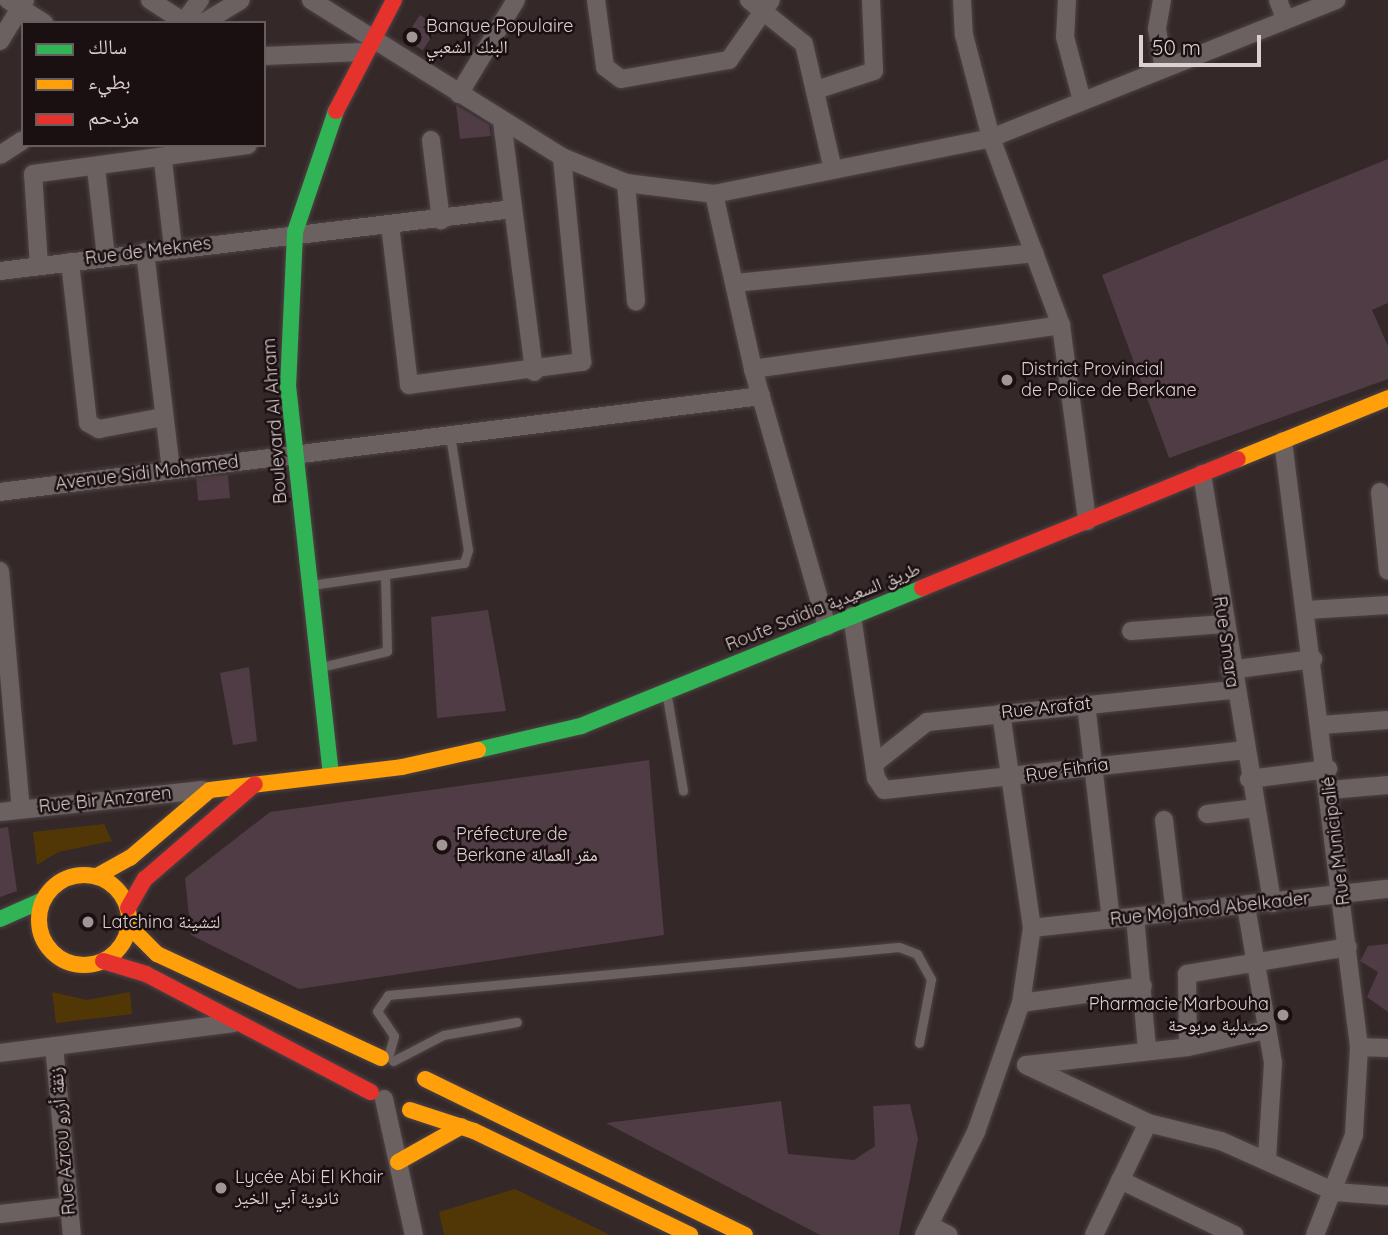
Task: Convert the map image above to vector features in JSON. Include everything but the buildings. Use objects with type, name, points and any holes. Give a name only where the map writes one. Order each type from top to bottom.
[{"type":"main road","name":"Boulevard Al Ahram","points":[[331,775],[294,455],[286,339],[295,232],[323,141],[366,45],[394,0]]},
{"type":"main road","name":"Route Saïdia طريق السعيدية","points":[[210,789],[331,775],[522,744],[666,692],[1388,398]]},
{"type":"main road","points":[[128,908],[145,879],[255,784]]},
{"type":"main road","points":[[0,919],[43,900],[70,877],[97,876],[130,858],[210,789]]},
{"type":"main road","points":[[97,876],[113,885],[128,908],[129,926],[118,951],[103,961]]},
{"type":"main road","points":[[43,900],[39,927],[46,944],[66,962],[103,961],[146,974],[377,1096],[410,1110],[462,1126],[690,1235]]},
{"type":"main road","points":[[129,926],[157,954],[387,1059],[745,1235]]},
{"type":"main road","points":[[24,939],[46,944]]},
{"type":"main road","points":[[377,1096],[366,1069],[387,1059]]},
{"type":"main road","points":[[410,1110],[426,1100],[425,1079]]},
{"type":"main road","points":[[398,1162],[462,1126]]},
{"type":"street","points":[[150,0],[182,21]]},
{"type":"street","points":[[185,21],[200,0]]},
{"type":"street","points":[[206,21],[242,0]]},
{"type":"street","points":[[311,0],[366,45],[459,94],[562,157],[626,183],[714,194],[991,138],[1285,18],[1336,0]]},
{"type":"street","points":[[459,94],[516,0]]},
{"type":"street","points":[[596,0],[605,67],[621,79],[729,60],[768,5]]},
{"type":"street","points":[[749,0],[768,5],[804,44],[833,170]]},
{"type":"street","points":[[816,90],[874,71],[871,0]]},
{"type":"street","points":[[962,0],[964,35],[991,138],[1061,325],[1087,521]]},
{"type":"street","points":[[1067,0],[1065,37],[1082,101]]},
{"type":"street","points":[[1162,0],[1157,29],[1164,67]]},
{"type":"street","points":[[1278,0],[1285,18]]},
{"type":"street","points":[[0,41],[18,2],[42,21]]},
{"type":"street","points":[[266,56],[366,45]]},
{"type":"street","points":[[502,121],[534,372]]},
{"type":"street","points":[[431,140],[441,220]]},
{"type":"street","points":[[0,155],[21,141]]},
{"type":"street","points":[[39,266],[33,174],[163,161],[201,150],[229,147]]},
{"type":"street","points":[[390,225],[409,385],[534,372],[584,358],[562,157]]},
{"type":"street","points":[[163,161],[173,248]]},
{"type":"street","points":[[96,168],[106,257]]},
{"type":"street","points":[[626,183],[636,302]]},
{"type":"street","points":[[714,194],[736,283],[753,369],[827,626]]},
{"type":"street","name":"Rue de Meknes","points":[[0,271],[295,232],[441,220],[513,209]]},
{"type":"street","points":[[145,252],[171,470]]},
{"type":"street","points":[[736,283],[1034,253]]},
{"type":"street","points":[[69,262],[88,423],[99,429],[164,417]]},
{"type":"street","points":[[753,369],[1061,325]]},
{"type":"street","name":"Avenue Sidi Mohamed","points":[[0,492],[761,396]]},
{"type":"street","name":"Rue Municipalié","points":[[1283,441],[1328,769],[1359,1047],[1359,1111],[1335,1192],[1315,1235]]},
{"type":"street","name":"Rue Smara","points":[[1202,474],[1233,690],[1272,903]]},
{"type":"street","points":[[1380,492],[1388,570]]},
{"type":"street","points":[[0,571],[3,648],[21,809]]},
{"type":"street","points":[[1307,610],[1388,604]]},
{"type":"street","points":[[852,616],[874,764]]},
{"type":"street","points":[[1131,631],[1224,624]]},
{"type":"street","points":[[1230,670],[1313,659]]},
{"type":"street","name":"Rue Arafat","points":[[874,764],[927,722],[1233,690]]},
{"type":"street","points":[[1086,704],[1111,920]]},
{"type":"street","points":[[949,1235],[926,1230],[1005,1060],[1021,1003],[1032,928],[1000,713]]},
{"type":"street","points":[[1321,725],[1388,720]]},
{"type":"street","name":"Rue Fihria","points":[[874,764],[878,785],[891,791],[1010,778],[1092,765],[1244,750]]},
{"type":"street","points":[[1249,779],[1328,769]]},
{"type":"street","points":[[1330,790],[1388,785]]},
{"type":"street","name":"Rue Bir Anzaren","points":[[0,812],[210,789]]},
{"type":"street","points":[[1207,814],[1256,808]]},
{"type":"street","points":[[1164,820],[1175,913]]},
{"type":"street","name":"Rue Mojahod Abelkader","points":[[1032,928],[1388,889]]},
{"type":"street","points":[[1246,906],[1274,1096],[1267,1159]]},
{"type":"street","points":[[1135,918],[1147,1050]]},
{"type":"street","points":[[1188,1047],[1184,976],[1254,961],[1348,947]]},
{"type":"street","points":[[1021,1003],[1143,986]]},
{"type":"street","points":[[0,1053],[237,1022]]},
{"type":"street","points":[[1026,1065],[1188,1047],[1266,1030]]},
{"type":"street","name":"Rue Azrou زنقة أزرو","points":[[54,1046],[72,1235]]},
{"type":"street","points":[[1359,1047],[1388,1048]]},
{"type":"street","points":[[1005,1060],[1026,1065],[1147,1123],[1267,1159],[1335,1192],[1388,1196]]},
{"type":"street","points":[[377,1096],[398,1162],[414,1235]]},
{"type":"street","points":[[1094,1235],[1147,1123]]},
{"type":"street","points":[[1120,1180],[1235,1235]]},
{"type":"street","points":[[0,1214],[69,1206]]},
{"type":"lane","points":[[309,586],[458,565],[468,557],[450,435]]},
{"type":"lane","points":[[318,667],[387,651],[385,575]]},
{"type":"lane","points":[[666,692],[683,792]]},
{"type":"lane","points":[[387,1059],[396,1042],[377,1011],[388,995],[899,947],[917,954],[931,979],[919,1043]]},
{"type":"lane","points":[[387,1059],[443,1035],[517,1022]]},
{"type":"shaded area","points":[[104,824],[112,841],[58,852],[37,865],[33,832]]},
{"type":"shaded area","points":[[52,992],[87,1000],[130,992],[132,1014],[56,1023]]},
{"type":"shaded area","points":[[515,1189],[610,1235],[444,1235],[439,1212]]},
{"type":"traffic: fast","points":[[331,775],[288,387],[295,232],[336,111]]},
{"type":"traffic: fast","points":[[478,750],[581,726],[922,588]]},
{"type":"traffic: fast","points":[[0,919],[43,900]]},
{"type":"traffic: slow","points":[[1238,459],[1388,398]]},
{"type":"traffic: slow","points":[[97,876],[130,858],[210,790],[402,767],[478,750]]},
{"type":"traffic: slow","points":[[84,875],[101,878],[116,888],[126,903],[129,920],[126,937],[116,952],[101,962],[84,965],[67,962],[52,952],[42,937],[39,920],[42,903],[52,888],[67,878],[84,875]]},
{"type":"traffic: slow","points":[[129,926],[157,954],[381,1058]]},
{"type":"traffic: slow","points":[[425,1079],[745,1235]]},
{"type":"traffic: slow","points":[[410,1110],[474,1131],[690,1235]]},
{"type":"traffic: slow","points":[[398,1162],[462,1126]]},
{"type":"traffic: jam","points":[[336,111],[394,0]]},
{"type":"traffic: jam","points":[[922,588],[1238,459]]},
{"type":"traffic: jam","points":[[128,908],[145,879],[255,784]]},
{"type":"traffic: jam","points":[[103,961],[146,974],[371,1092]]},
{"type":"place","name":"Banque Populaire البنك الشعبي","points":[[412,37]]},
{"type":"place","name":"District Provincial de Police de Berkane","points":[[1007,380]]},
{"type":"place","name":"Préfecture de Berkane مقر العمالة","points":[[442,845]]},
{"type":"place","name":"Latchina لتشينة","points":[[88,922]]},
{"type":"place","name":"Pharmacie Marbouha صيدلية مربوحة","points":[[1283,1015]]},
{"type":"place","name":"Lycée Abi El Khair ثانوية آبي الخير","points":[[221,1188]]}]
